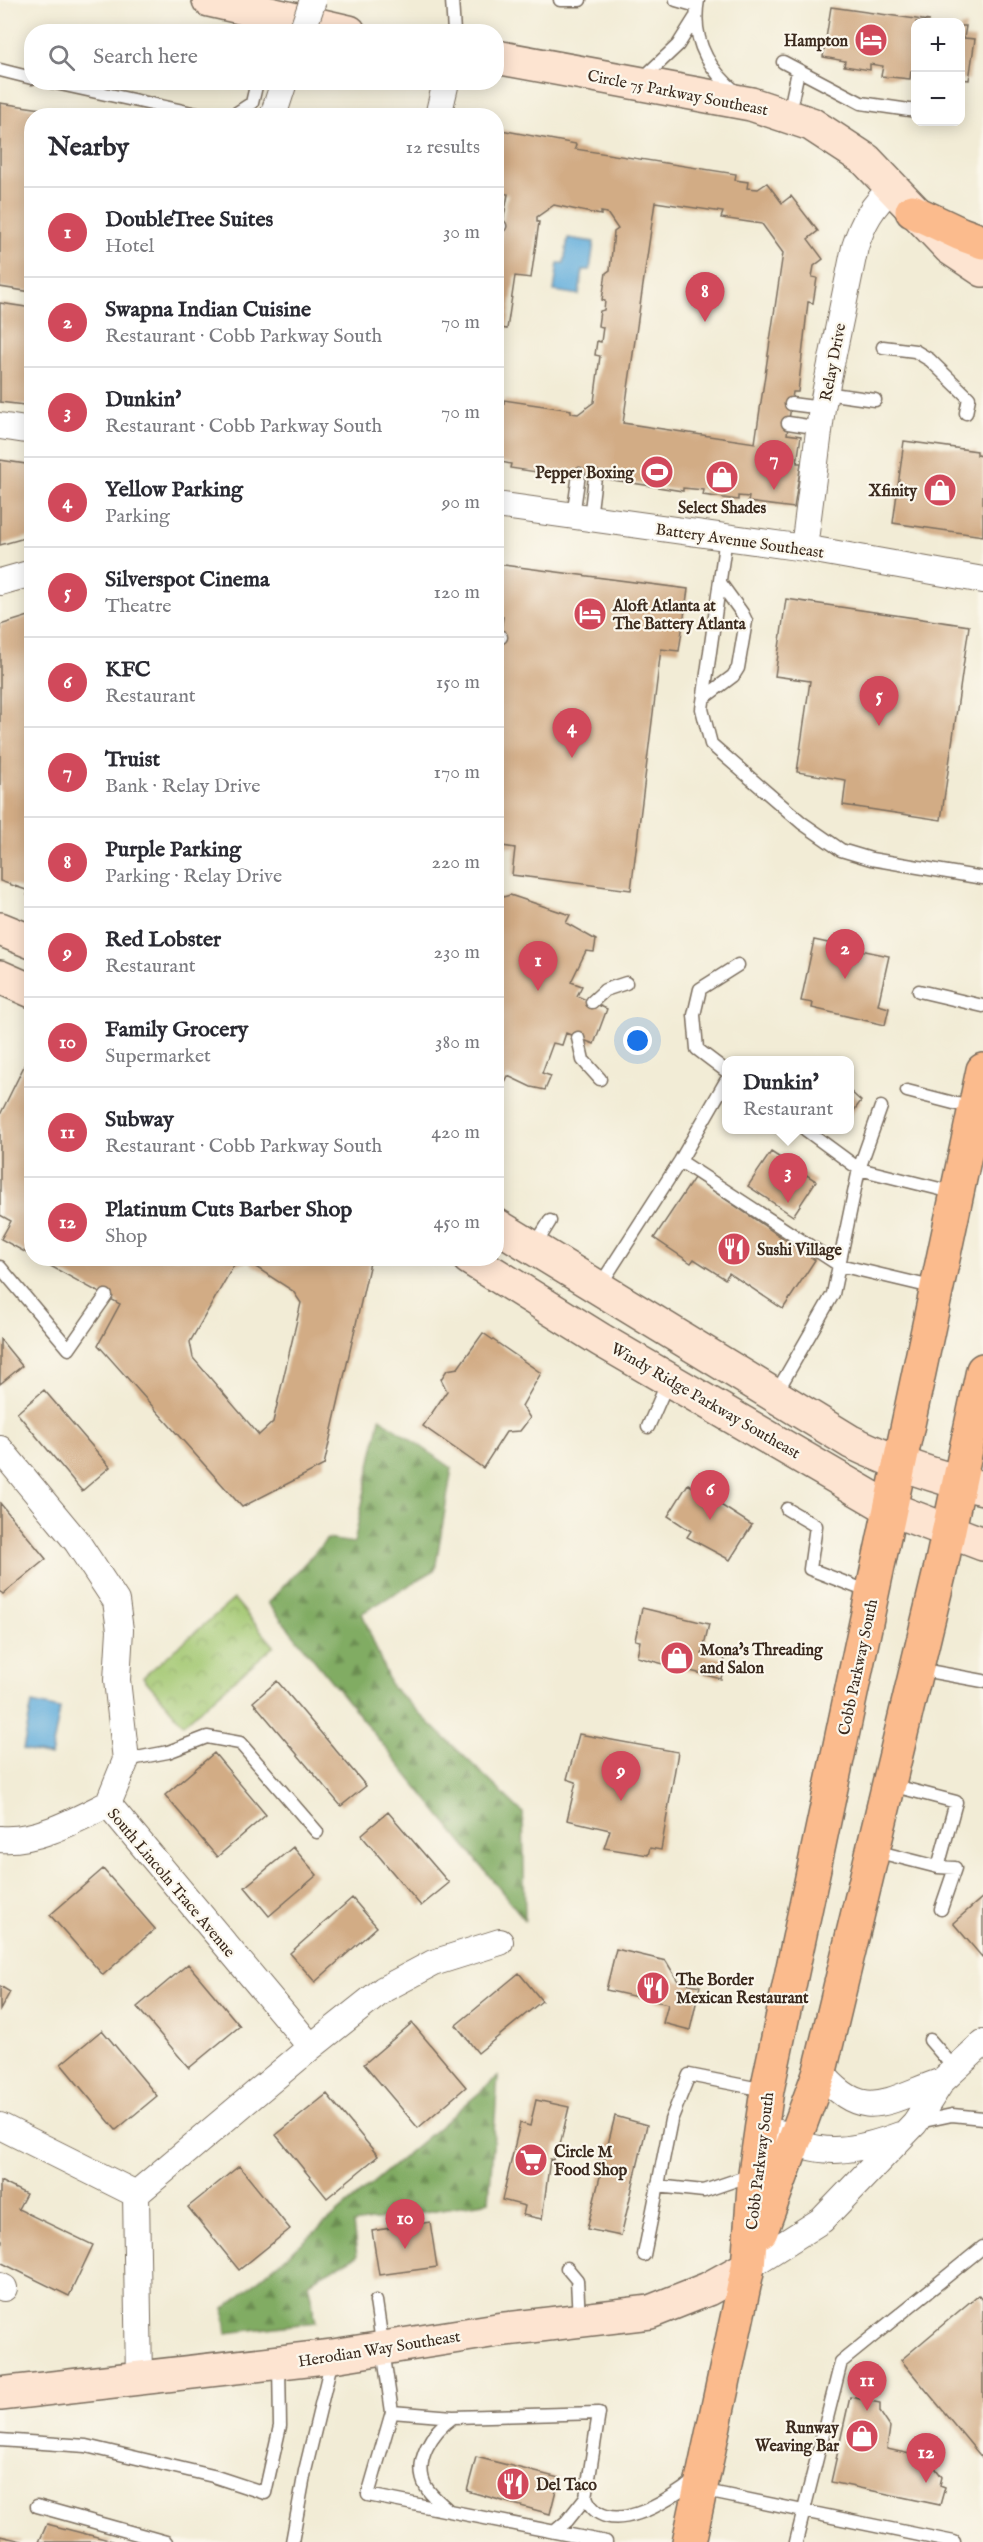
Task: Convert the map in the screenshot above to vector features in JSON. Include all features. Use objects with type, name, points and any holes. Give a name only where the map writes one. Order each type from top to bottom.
[{"type":"main road","points":[[209,0],[254,10],[300,12],[329,24]]},
{"type":"main road","name":"Circle 75 Parkway Southeast","points":[[504,58],[751,104],[789,115],[844,143],[866,160],[902,200],[951,248],[983,270]]},
{"type":"main road","points":[[902,200],[983,242]]},
{"type":"main road","points":[[0,929],[24,939]]},
{"type":"main road","points":[[0,977],[24,988]]},
{"type":"main road","name":"Cobb Parkway South","points":[[689,2542],[748,2267],[755,2173],[764,2103],[983,1070]]},
{"type":"main road","points":[[504,1231],[851,1442],[901,1463],[970,1485]]},
{"type":"main road","name":"Windy Ridge Parkway Southeast","points":[[482,1266],[891,1509],[983,1544]]},
{"type":"main road","name":"Cobb Parkway South","points":[[748,2267],[820,2071],[875,1851],[948,1532],[970,1485],[983,1371]]},
{"type":"main road","name":"Herodian Way Southeast","points":[[0,2394],[279,2363],[497,2330],[650,2312],[708,2289],[748,2267]]},
{"type":"street","points":[[276,108],[281,90]]},
{"type":"street","points":[[440,108],[444,90]]},
{"type":"street","name":"Relay Drive","points":[[804,548],[822,409],[862,225],[875,203],[902,200]]},
{"type":"street","points":[[0,426],[24,429]]},
{"type":"street","name":"Battery Avenue Southeast","points":[[504,506],[804,548],[983,580]]},
{"type":"street","points":[[0,582],[24,575]]},
{"type":"street","points":[[0,1449],[77,1542],[116,1601],[120,1630],[117,1680],[126,1760],[108,1804]]},
{"type":"street","name":"South Lincoln Trace Avenue","points":[[0,1839],[38,1834],[74,1821],[108,1804],[311,2047]]},
{"type":"street","points":[[136,2194],[311,2047],[384,1989],[433,1963],[500,1942]]},
{"type":"street","points":[[748,2267],[822,2220],[910,2128],[949,2075],[983,2043]]},
{"type":"street","points":[[820,2071],[844,2098],[866,2105],[879,2103],[949,2075]]},
{"type":"street","points":[[764,2103],[773,2128],[794,2142],[819,2149],[847,2150],[876,2144],[910,2128]]},
{"type":"street","points":[[0,2126],[136,2194]]},
{"type":"street","points":[[136,2194],[139,2379]]},
{"type":"lane","points":[[452,0],[454,24]]},
{"type":"lane","points":[[560,0],[580,0]]},
{"type":"lane","points":[[676,0],[697,8]]},
{"type":"lane","points":[[638,83],[678,45],[697,8]]},
{"type":"lane","points":[[697,8],[700,44],[716,76],[751,104]]},
{"type":"lane","points":[[783,62],[861,103],[911,110]]},
{"type":"lane","points":[[0,70],[24,76]]},
{"type":"lane","points":[[789,115],[798,71]]},
{"type":"lane","points":[[87,90],[170,108]]},
{"type":"lane","points":[[244,108],[252,103],[255,90]]},
{"type":"lane","points":[[884,347],[915,351],[930,360],[969,398],[966,413]]},
{"type":"lane","points":[[788,423],[822,409],[875,400]]},
{"type":"lane","points":[[791,404],[822,409]]},
{"type":"lane","points":[[579,474],[581,517]]},
{"type":"lane","points":[[581,517],[595,477]]},
{"type":"lane","points":[[726,537],[702,708],[711,744],[723,757],[828,843],[841,850],[871,859],[983,878]]},
{"type":"lane","points":[[705,697],[733,676],[738,668],[746,621],[721,584]]},
{"type":"lane","points":[[722,1068],[697,1049],[694,1015],[700,989],[738,964]]},
{"type":"lane","points":[[592,1002],[605,990],[626,983]]},
{"type":"lane","points":[[919,991],[983,1006]]},
{"type":"lane","points":[[578,1038],[583,1060],[600,1079]]},
{"type":"lane","points":[[598,1288],[680,1161],[722,1088]]},
{"type":"lane","points":[[907,1091],[975,1109]]},
{"type":"lane","points":[[774,1396],[833,1294],[860,1169],[880,1107]]},
{"type":"lane","points":[[812,1134],[860,1169],[957,1193]]},
{"type":"lane","points":[[680,1161],[839,1265],[937,1288]]},
{"type":"lane","points":[[533,1248],[550,1221]]},
{"type":"lane","points":[[0,1267],[69,1349],[105,1296]]},
{"type":"lane","points":[[648,1427],[669,1378]]},
{"type":"lane","points":[[787,1509],[816,1526],[810,1569],[873,1594]]},
{"type":"lane","points":[[917,1669],[983,1681]]},
{"type":"lane","points":[[126,1760],[168,1752],[207,1737],[240,1743],[317,1832]]},
{"type":"lane","points":[[890,1785],[956,1802],[938,1867]]},
{"type":"lane","points":[[875,1851],[938,1867],[955,1868],[941,1909]]},
{"type":"lane","points":[[930,2040],[949,2075]]},
{"type":"lane","points":[[644,2254],[670,2120],[689,2075],[764,2103]]},
{"type":"lane","points":[[910,2128],[952,2115],[983,2118]]},
{"type":"lane","points":[[657,2186],[704,2191],[755,2173]]},
{"type":"lane","points":[[796,2542],[841,2362],[983,2247]]},
{"type":"lane","points":[[567,2268],[576,2280],[579,2320]]},
{"type":"lane","points":[[376,2301],[392,2412],[368,2494],[606,2542]]},
{"type":"lane","points":[[292,2542],[305,2471],[333,2356]]},
{"type":"lane","points":[[0,2440],[86,2446],[213,2476],[265,2493],[280,2426],[279,2363]]},
{"type":"lane","points":[[392,2412],[453,2417],[599,2413],[586,2497],[598,2518],[613,2526],[623,2525],[655,2511],[702,2481],[803,2511],[954,2542]]},
{"type":"lane","points":[[449,2511],[427,2489],[422,2473],[427,2443],[442,2424],[453,2417]]},
{"type":"lane","points":[[554,2532],[567,2521],[586,2497]]},
{"type":"lane","points":[[37,2506],[166,2542]]},
{"type":"green space","points":[[380,1418],[452,1468],[435,1570],[362,1613],[391,1686],[523,1813],[525,1920],[268,1603],[327,1539],[354,1543]]},
{"type":"green space","points":[[234,1599],[274,1646],[183,1724],[143,1677]]},
{"type":"green space","points":[[498,2077],[489,2201],[353,2224],[357,2256],[308,2282],[316,2322],[227,2333],[224,2309]]},
{"type":"water","points":[[568,238],[594,242],[590,270],[583,270],[579,295],[554,291],[558,263],[564,263]]},
{"type":"water","points":[[32,1703],[60,1709],[51,1756],[23,1750]]},
{"type":"building","name":"Hampton","points":[[831,7],[911,18],[910,79],[881,76],[883,66],[870,64],[870,70],[844,66],[845,61],[823,57]]},
{"type":"building","points":[[965,38],[975,39],[969,80],[965,80]]},
{"type":"building","points":[[0,103],[35,108],[24,108],[24,291],[0,287]]},
{"type":"building","points":[[504,130],[576,144],[575,149],[736,174],[735,180],[748,182],[747,188],[758,189],[767,183],[782,203],[791,196],[818,231],[808,239],[823,259],[814,266],[812,277],[817,278],[813,303],[808,302],[798,392],[793,392],[787,434],[801,436],[797,463],[801,463],[794,508],[748,502],[749,497],[738,496],[738,500],[703,495],[704,490],[683,488],[683,491],[569,473],[569,477],[510,468],[511,464],[504,463],[504,400],[571,410],[571,413],[578,414],[594,402],[600,356],[595,355],[597,341],[601,342],[603,327],[598,326],[600,311],[604,310],[605,301],[602,300],[606,273],[610,270],[614,232],[618,229],[607,213],[601,212],[601,215],[554,205],[537,217],[537,222],[539,222],[531,278],[515,276],[507,329],[504,328],[504,217],[508,194],[504,193]],"holes":[[[655,202],[723,212],[721,218],[762,224],[783,253],[755,443],[623,423]]]},
{"type":"building","points":[[0,303],[24,307],[24,405],[0,402]]},
{"type":"building","name":"Xfinity","points":[[904,441],[977,451],[977,455],[983,456],[983,536],[893,523]]},
{"type":"building","points":[[0,460],[24,464],[24,538],[0,545]]},
{"type":"building","points":[[504,565],[688,589],[679,651],[661,649],[631,890],[512,875],[515,848],[504,846]]},
{"type":"building","points":[[786,599],[969,626],[941,820],[843,805],[846,780],[797,772],[810,681],[775,676]]},
{"type":"building","points":[[24,618],[24,889],[0,881],[0,625]]},
{"type":"building","points":[[510,895],[570,915],[566,923],[596,940],[594,952],[586,951],[571,982],[582,986],[577,996],[607,1009],[594,1044],[566,1033],[562,1045],[553,1043],[542,1073],[551,1076],[545,1090],[531,1087],[508,1076],[504,1084],[504,897]]},
{"type":"building","points":[[814,940],[889,956],[878,1005],[889,1008],[885,1025],[812,1008],[813,1003],[801,1001]]},
{"type":"building","points":[[24,1066],[24,1252],[1,1239],[11,1221],[0,1215],[0,1115]]},
{"type":"building","points":[[854,1095],[861,1101],[854,1111]]},
{"type":"building","points":[[771,1152],[816,1181],[793,1216],[748,1186]]},
{"type":"building","name":"Sushi Village","points":[[694,1178],[815,1260],[783,1309],[729,1273],[725,1279],[694,1259],[691,1263],[654,1238]]},
{"type":"building","points":[[51,1266],[233,1266],[190,1342],[193,1358],[259,1435],[273,1422],[301,1303],[293,1291],[254,1266],[369,1266],[324,1465],[242,1507],[98,1345],[120,1304]]},
{"type":"building","points":[[483,1333],[541,1373],[522,1406],[530,1418],[520,1431],[506,1432],[483,1468],[423,1426],[447,1391],[441,1379],[447,1370],[458,1368]]},
{"type":"building","points":[[0,1339],[22,1366],[0,1384]]},
{"type":"building","points":[[44,1390],[110,1467],[82,1491],[17,1413]]},
{"type":"building","points":[[688,1484],[752,1525],[730,1560],[687,1537],[691,1531],[668,1516]]},
{"type":"building","points":[[0,1503],[46,1559],[3,1594],[0,1591]]},
{"type":"building","points":[[642,1608],[709,1624],[702,1654],[725,1659],[721,1679],[637,1657],[640,1641],[635,1640]]},
{"type":"building","points":[[277,1681],[366,1786],[341,1806],[253,1702]]},
{"type":"building","points":[[579,1734],[678,1752],[661,1850],[650,1848],[648,1855],[604,1848],[610,1830],[567,1820],[576,1782],[567,1779]]},
{"type":"building","points":[[214,1753],[266,1815],[217,1857],[165,1795]]},
{"type":"building","points":[[388,1812],[449,1883],[421,1906],[361,1835]]},
{"type":"building","points":[[293,1847],[317,1875],[269,1916],[245,1887]]},
{"type":"building","points":[[103,1869],[155,1929],[103,1975],[50,1915]]},
{"type":"building","points":[[983,1897],[983,1955],[982,1957],[953,1923]]},
{"type":"building","points":[[352,1898],[377,1927],[315,1982],[290,1953]]},
{"type":"building","name":"The Border Mexican Restaurant","points":[[616,1949],[666,1961],[678,1981],[700,1986],[690,2030],[663,2023],[668,2004],[606,1990]]},
{"type":"building","points":[[188,1964],[240,2026],[189,2068],[137,2007]]},
{"type":"building","points":[[519,1973],[542,2001],[478,2053],[456,2025]]},
{"type":"building","points":[[0,1986],[10,1992],[0,2010]]},
{"type":"building","points":[[412,2023],[466,2087],[418,2128],[364,2064]]},
{"type":"building","points":[[102,2030],[157,2096],[116,2130],[61,2064]]},
{"type":"building","points":[[327,2094],[378,2156],[327,2198],[276,2135]]},
{"type":"building","name":"Circle M Food Shop","points":[[536,2100],[569,2107],[560,2145],[557,2144],[553,2160],[550,2159],[542,2219],[523,2215],[525,2206],[502,2200],[520,2123],[530,2126]]},
{"type":"building","points":[[615,2116],[647,2125],[621,2236],[587,2229]]},
{"type":"building","points":[[239,2166],[290,2229],[239,2270],[188,2207]]},
{"type":"building","points":[[0,2181],[26,2194],[18,2209],[93,2245],[69,2296],[0,2262],[2,2240],[0,2238]]},
{"type":"building","points":[[430,2222],[437,2267],[379,2275],[372,2231]]},
{"type":"building","points":[[978,2295],[983,2301],[983,2459],[901,2360]]},
{"type":"building","points":[[850,2397],[880,2403],[880,2412],[890,2427],[887,2449],[928,2458],[942,2477],[940,2485],[945,2487],[940,2505],[831,2482]]},
{"type":"building","name":"Del Taco","points":[[476,2457],[559,2478],[550,2514],[467,2491]]},
{"type":"building","points":[[47,2524],[113,2541],[113,2542],[39,2542]]},
{"type":"building","points":[[0,2536],[22,2541],[22,2542],[0,2542]]},
{"type":"place","name":"Hampton","points":[[871,40]]},
{"type":"place","name":"Purple Parking","points":[[705,322]]},
{"type":"place","name":"Pepper Boxing","points":[[657,472]]},
{"type":"place","name":"Select Shades","points":[[722,477]]},
{"type":"place","name":"Truist","points":[[774,490]]},
{"type":"place","name":"Xfinity","points":[[940,490]]},
{"type":"place","name":"Aloft Atlanta at The Battery Atlanta","points":[[590,614]]},
{"type":"place","name":"Silverspot Cinema","points":[[879,726]]},
{"type":"place","name":"Yellow Parking","points":[[572,758]]},
{"type":"place","name":"Swapna Indian Cuisine","points":[[845,979]]},
{"type":"place","name":"DoubleTree Suites","points":[[538,991]]},
{"type":"place","name":"Dunkin'","points":[[788,1203]]},
{"type":"place","name":"Sushi Village","points":[[734,1249]]},
{"type":"place","name":"KFC","points":[[710,1520]]},
{"type":"place","name":"Mona's Threading and Salon","points":[[677,1658]]},
{"type":"place","name":"Red Lobster","points":[[621,1801]]},
{"type":"place","name":"The Border Mexican Restaurant","points":[[653,1988]]},
{"type":"place","name":"Circle M Food Shop","points":[[531,2160]]},
{"type":"place","name":"Family Grocery","points":[[405,2249]]},
{"type":"place","name":"Subway","points":[[867,2411]]},
{"type":"place","name":"Runway Weaving Bar","points":[[862,2436]]},
{"type":"place","name":"Platinum Cuts Barber Shop","points":[[926,2483]]},
{"type":"place","name":"Del Taco","points":[[513,2484]]}]
